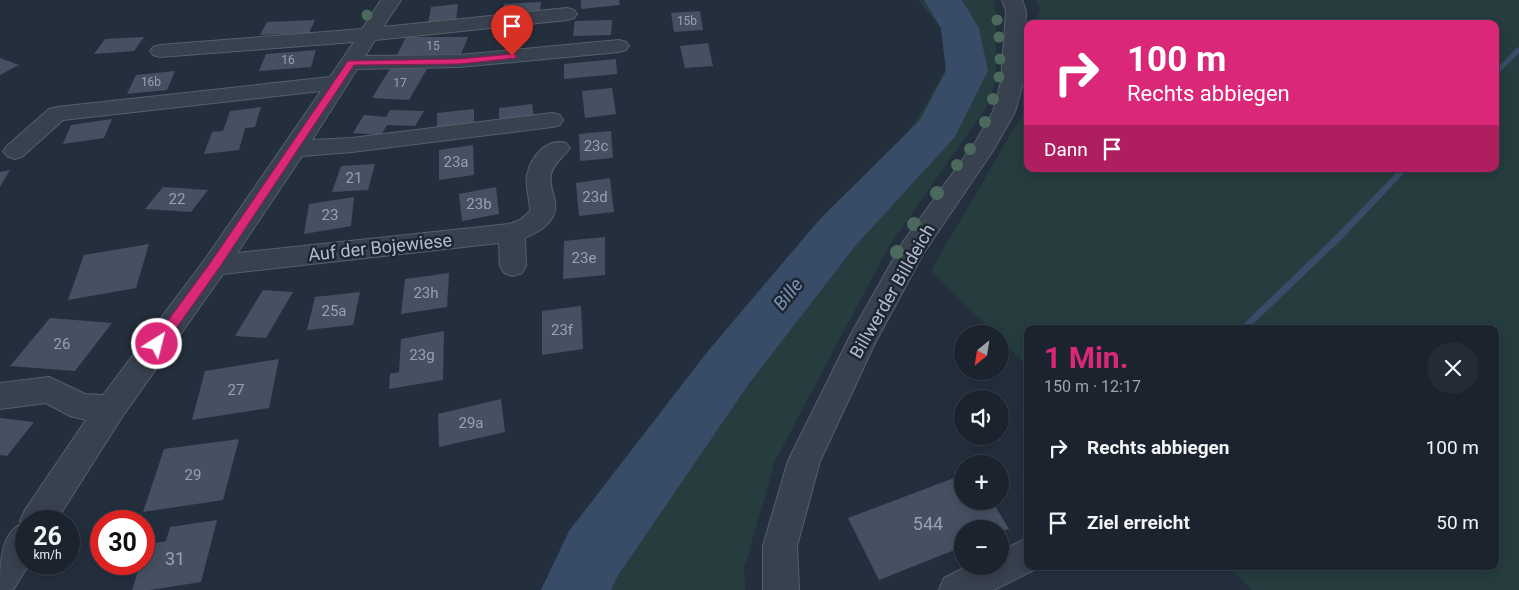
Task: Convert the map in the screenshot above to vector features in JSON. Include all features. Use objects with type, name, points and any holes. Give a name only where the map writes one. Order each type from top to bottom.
[{"type":"street","points":[[44,510],[111,408],[215,265],[294,149],[345,73],[390,0]]},
{"type":"street","name":"Billwerder Billdeich","points":[[780,590],[780,546],[804,460],[860,342],[912,250],[986,144],[1004,112],[1012,82],[1016,11],[1012,0]]},
{"type":"street","points":[[160,51],[369,35],[567,14]]},
{"type":"street","points":[[15,151],[57,114],[345,73],[619,46]]},
{"type":"street","points":[[294,149],[362,144],[552,120]]},
{"type":"street","name":"Auf der Bojewiese","points":[[215,265],[512,233],[530,228],[541,219],[544,209],[540,192],[540,176],[544,163],[558,148]]},
{"type":"street","points":[[512,233],[513,266]]},
{"type":"street","points":[[0,396],[49,390],[81,406],[111,408]]},
{"type":"street","points":[[0,578],[15,555]]},
{"type":"street","points":[[957,590],[1024,557]]},
{"type":"green space","points":[[918,0],[994,0],[996,12],[996,80],[986,108],[889,246],[775,461],[744,569],[745,590],[548,590],[570,544],[917,120],[948,65],[945,33]]},
{"type":"green space","points":[[1036,0],[1519,0],[1519,590],[1252,590],[1233,570],[1499,570],[1499,325],[1024,325],[1024,363],[1009,347],[1009,325],[986,325],[931,270],[1022,115],[1024,102],[1024,172],[1499,172],[1499,20],[1036,20],[1040,9]]},
{"type":"building","points":[[581,0],[619,0],[620,5],[581,9]]},
{"type":"building","points":[[541,2],[540,13],[503,15],[504,4]]},
{"type":"building","points":[[458,4],[456,21],[428,24],[431,7]]},
{"type":"building","points":[[700,11],[703,30],[674,32],[671,13]]},
{"type":"building","points":[[315,20],[309,33],[260,35],[267,22]]},
{"type":"building","points":[[612,20],[611,35],[573,36],[575,21]]},
{"type":"building","points":[[144,37],[134,51],[94,54],[105,39]]},
{"type":"building","points":[[406,37],[468,37],[461,54],[397,55]]},
{"type":"building","points":[[708,43],[713,66],[685,68],[680,46]]},
{"type":"building","points":[[316,50],[311,67],[259,71],[266,54]]},
{"type":"building","points":[[0,58],[19,65],[0,75]]},
{"type":"building","points":[[616,59],[617,74],[564,79],[564,64]]},
{"type":"building","points":[[391,67],[427,69],[409,100],[372,98]]},
{"type":"building","points":[[175,71],[167,90],[127,94],[136,75]]},
{"type":"building","points":[[612,88],[616,114],[585,118],[582,91]]},
{"type":"building","points":[[532,104],[534,118],[499,123],[499,108]]},
{"type":"building","points":[[261,107],[255,127],[245,128],[239,150],[204,154],[212,132],[223,131],[230,111]]},
{"type":"building","points":[[474,109],[474,124],[437,129],[437,113]]},
{"type":"building","points":[[390,110],[424,111],[415,126],[387,125],[381,135],[353,133],[364,115],[386,117]]},
{"type":"building","points":[[112,119],[104,138],[63,144],[71,125]]},
{"type":"building","points":[[611,131],[613,158],[580,161],[579,134]]},
{"type":"building","points":[[473,145],[474,175],[439,180],[439,150]]},
{"type":"building","points":[[375,164],[368,190],[332,192],[341,166]]},
{"type":"building","points":[[10,170],[0,187],[0,172]]},
{"type":"building","points":[[610,178],[614,212],[579,216],[576,183]]},
{"type":"building","points":[[163,187],[208,190],[191,212],[145,209]]},
{"type":"building","points":[[496,187],[499,214],[462,221],[459,194]]},
{"type":"building","points":[[354,197],[351,226],[304,234],[309,204]]},
{"type":"building","points":[[605,237],[605,275],[563,279],[564,241]]},
{"type":"building","points":[[149,244],[136,288],[68,300],[84,255]]},
{"type":"building","points":[[449,273],[447,307],[401,314],[405,279]]},
{"type":"building","points":[[263,290],[293,292],[266,338],[235,336]]},
{"type":"building","points":[[360,292],[353,325],[307,330],[315,297]]},
{"type":"building","points":[[581,306],[583,349],[542,355],[542,311]]},
{"type":"building","points":[[50,318],[112,323],[75,371],[10,366]]},
{"type":"building","points":[[444,331],[443,380],[389,389],[390,374],[399,372],[401,339]]},
{"type":"building","points":[[279,359],[269,408],[192,420],[205,371]]},
{"type":"building","points":[[501,399],[505,432],[439,447],[438,414]]},
{"type":"building","points":[[0,418],[34,422],[7,456],[0,455]]},
{"type":"building","points":[[239,439],[223,500],[155,510],[144,510],[164,449]]},
{"type":"building","points":[[954,478],[954,510],[997,510],[1004,520],[954,520],[954,550],[879,580],[848,518]]},
{"type":"building","points":[[217,520],[201,582],[150,590],[132,590],[137,575],[155,575],[155,543],[166,541],[170,527]]},
{"type":"waterway","name":"Bille","points":[[576,590],[593,554],[728,368],[838,232],[939,127],[967,71],[960,28],[943,0]]},
{"type":"waterway","points":[[1499,70],[1519,49]]},
{"type":"waterway","points":[[1246,325],[1339,237],[1401,172]]},
{"type":"route","points":[[157,344],[215,265],[351,63],[459,61],[512,56]]}]
